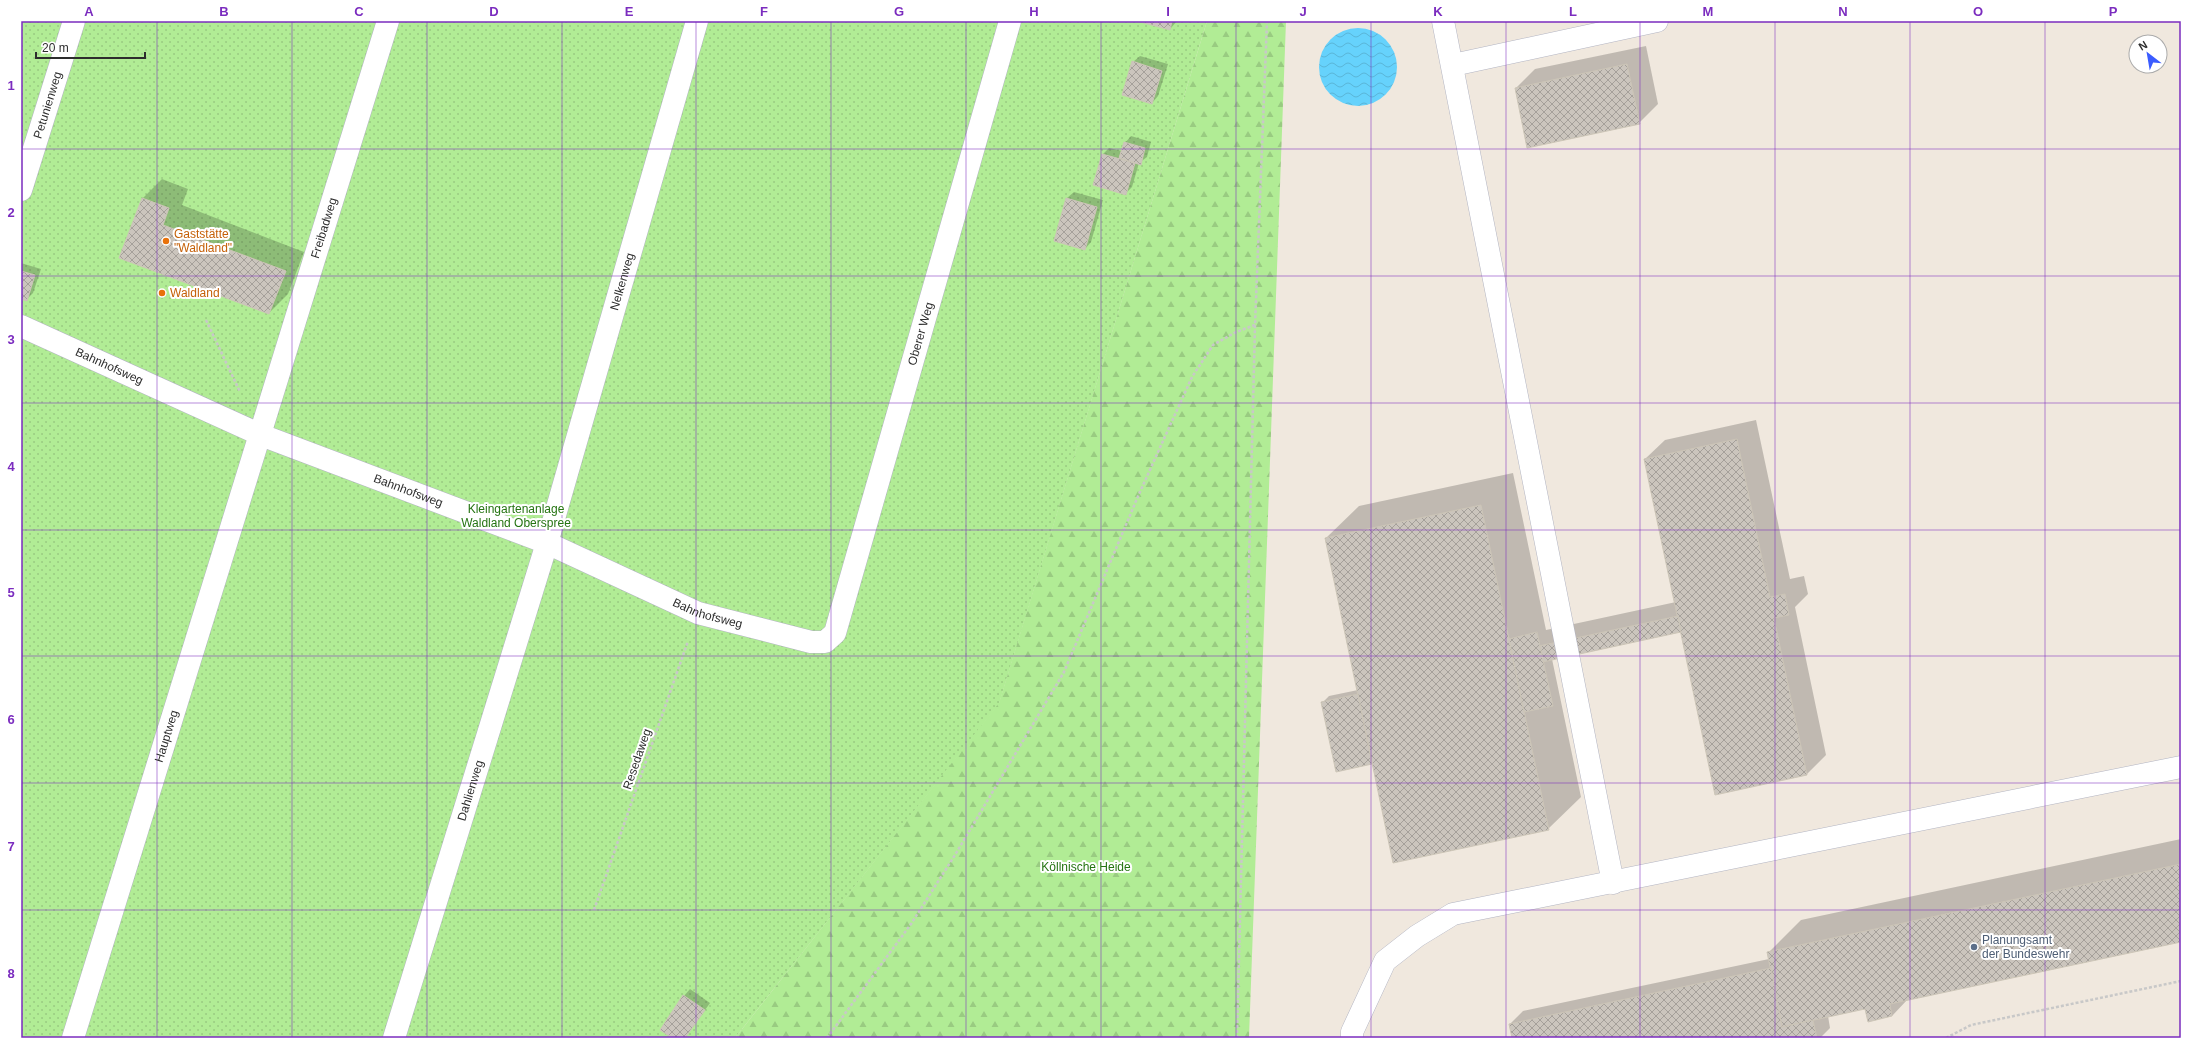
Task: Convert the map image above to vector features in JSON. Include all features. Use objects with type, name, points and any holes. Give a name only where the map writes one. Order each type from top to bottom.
[{"type":"lane","name":"Petunienweg","points":[[21,190],[74,21]]},
{"type":"lane","name":"Freibadweg","points":[[261,435],[388,21]]},
{"type":"lane","name":"Nelkenweg","points":[[547,543],[697,21]]},
{"type":"lane","name":"Oberer Weg","points":[[825,642],[835,633],[1010,21]]},
{"type":"lane","points":[[1443,21],[1453,65],[1613,883]]},
{"type":"lane","points":[[1453,65],[1657,21]]},
{"type":"lane","name":"Bahnhofsweg","points":[[21,326],[261,435],[547,543],[698,613],[811,642],[825,642]]},
{"type":"lane","name":"Hauptweg","points":[[73,1038],[261,435]]},
{"type":"lane","name":"Dahlienweg","points":[[394,1038],[547,543]]},
{"type":"lane","points":[[1352,1038],[1352,1032],[1385,961],[1416,936],[1452,914],[1613,883],[2181,767]]},
{"type":"path","points":[[1237,1038],[1255,325],[1267,21]]},
{"type":"path","points":[[206,320],[261,435]]},
{"type":"path","points":[[827,1038],[911,924],[959,848],[1064,672],[1139,494],[1192,377],[1213,345],[1236,332],[1255,325]]},
{"type":"path","name":"Resedaweg","points":[[594,910],[698,613]]},
{"type":"path","points":[[1946,1038],[1972,1025],[2181,981]]},
{"type":"green space","name":"Kleingartenanlage Waldland Oberspree","points":[[21,21],[1207,21],[999,704],[735,1038],[21,1038]]},
{"type":"green space","name":"Köllnische Heide","points":[[1207,21],[1286,21],[1249,1038],[735,1038],[999,703]]},
{"type":"water","points":[[1358,28],[1373,31],[1385,40],[1394,52],[1397,67],[1394,82],[1385,94],[1373,103],[1358,106],[1343,103],[1331,94],[1322,82],[1319,67],[1322,52],[1331,40],[1343,31]]},
{"type":"building","points":[[1137,21],[1172,21],[1170,30]]},
{"type":"building","points":[[1132,61],[1162,71],[1152,104],[1122,95]]},
{"type":"building","points":[[1627,64],[1640,124],[1527,148],[1515,88]]},
{"type":"building","points":[[1124,142],[1145,148],[1141,165],[1119,158]]},
{"type":"building","points":[[1102,154],[1135,163],[1126,195],[1093,185]]},
{"type":"building","name":"Gaststätte \"Waldland\"","points":[[142,198],[169,208],[163,225],[286,271],[269,314],[119,258]]},
{"type":"building","points":[[1066,198],[1097,207],[1085,250],[1054,241]]},
{"type":"building","points":[[21,271],[35,275],[27,301],[21,299]]},
{"type":"building","points":[[1737,439],[1770,597],[1785,594],[1789,615],[1774,618],[1807,775],[1715,795],[1644,459]]},
{"type":"building","points":[[1481,505],[1549,830],[1393,863],[1325,538]]},
{"type":"building","points":[[1678,616],[1681,632],[1515,668],[1511,652]]},
{"type":"building","points":[[1537,632],[1553,706],[1524,712],[1509,639]]},
{"type":"building","points":[[1358,694],[1372,764],[1336,772],[1321,702]]},
{"type":"building","name":"Planungsamt der Bundeswehr","points":[[2181,864],[2181,942],[1890,1004],[1892,1016],[1868,1022],[1865,1009],[1782,1027],[1767,952]]},
{"type":"building","points":[[1771,968],[1782,1027],[1813,1020],[1817,1038],[1512,1038],[1509,1024]]},
{"type":"building","points":[[683,995],[705,1010],[685,1038],[672,1038],[660,1030]]},
{"type":"place","name":"Gaststätte \"Waldland\"","points":[[166,241]]},
{"type":"place","name":"Waldland","points":[[162,293]]},
{"type":"place","name":"Planungsamt der Bundeswehr","points":[[1974,947]]}]
